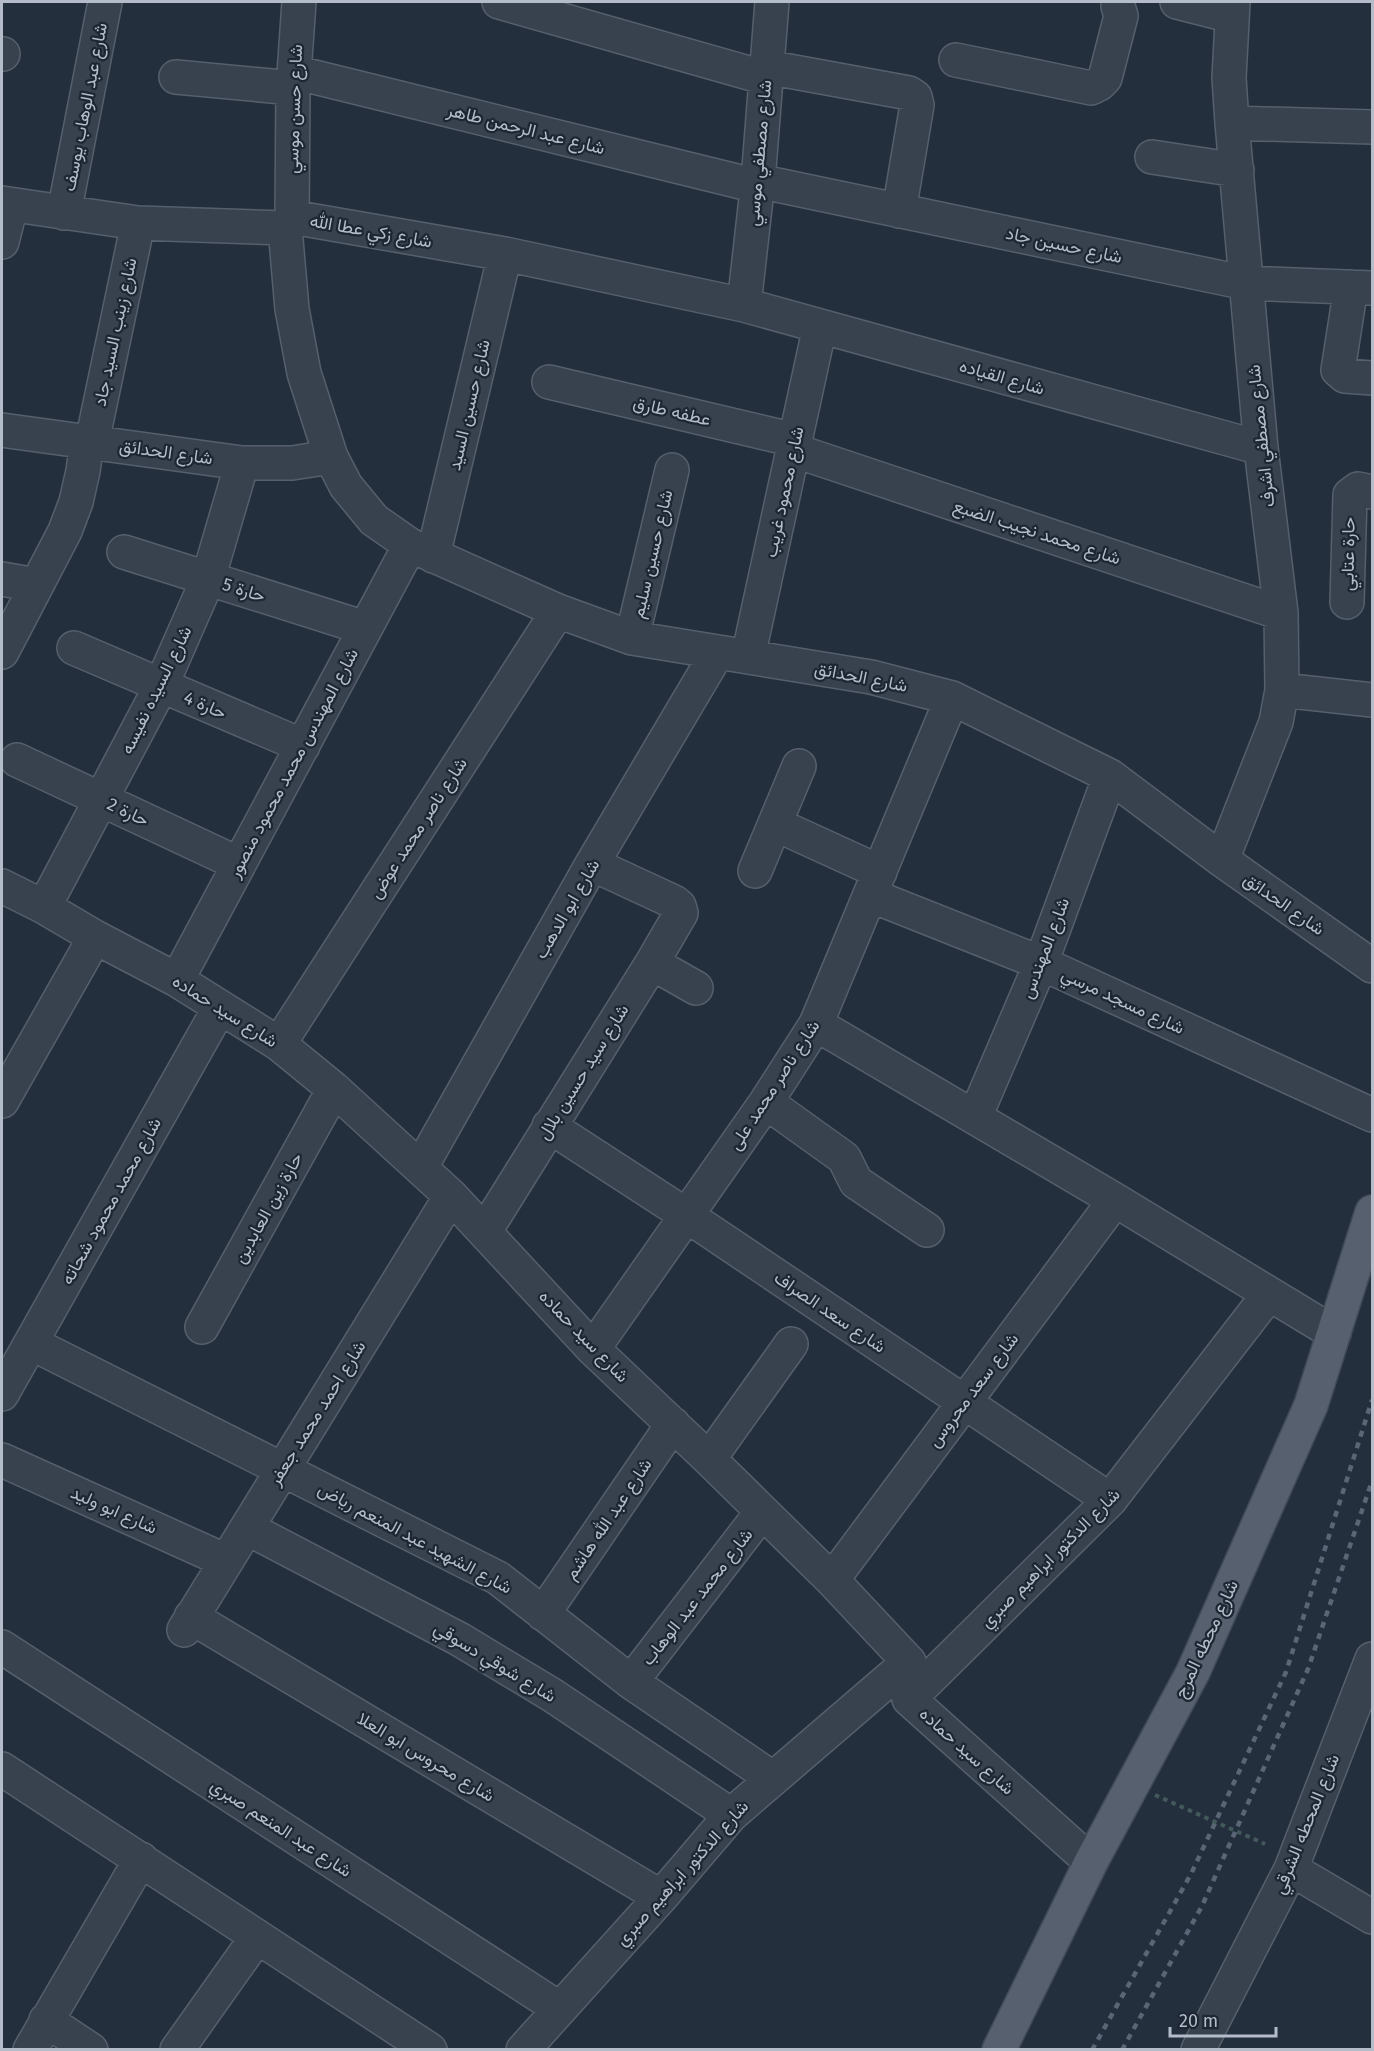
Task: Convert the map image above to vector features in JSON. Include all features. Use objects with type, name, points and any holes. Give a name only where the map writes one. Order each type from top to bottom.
[{"type":"main road","name":"شارع محطه المرج","points":[[999,2049],[1091,1862],[1193,1672],[1311,1406],[1372,1212]]},
{"type":"street","name":"شارع عبد الوهاب يوسف","points":[[64,213],[105,2]]},
{"type":"street","name":"شارع حسن موسي","points":[[288,223],[293,80],[299,2]]},
{"type":"street","points":[[499,2],[766,73],[909,93],[915,97],[917,105],[899,211]]},
{"type":"street","name":"شارع مصطفي موسي","points":[[744,305],[758,184],[772,2]]},
{"type":"street","points":[[1177,2],[1232,9]]},
{"type":"street","points":[[956,60],[1091,88],[1105,78],[1121,16],[1110,3]]},
{"type":"street","name":"شارع مصطفي اشرف","points":[[1222,860],[1276,722],[1282,690],[1281,613],[1261,448],[1232,123],[1229,78],[1232,9]]},
{"type":"street","name":"شارع عبد الرحمن طاهر","points":[[176,77],[293,80],[758,184]]},
{"type":"street","points":[[1232,123],[1372,127]]},
{"type":"street","points":[[1152,157],[1237,170]]},
{"type":"street","name":"شارع حسين جاد","points":[[758,184],[1246,283],[1362,288]]},
{"type":"street","name":"شارع زكي عطا الله","points":[[6,204],[138,223],[288,223],[505,254],[744,305]]},
{"type":"street","points":[[2,242],[6,204]]},
{"type":"street","name":"شارع زينب السيد جاد","points":[[2,652],[65,531],[76,502],[138,223]]},
{"type":"street","name":"شارع الحدائق","points":[[288,223],[292,309],[304,373],[331,457],[346,486],[374,520],[422,551],[558,611],[632,638],[871,677],[952,698],[1110,776],[1222,860],[1372,966]]},
{"type":"street","name":"شارع حسين السيد","points":[[422,551],[505,254]]},
{"type":"street","points":[[1362,288],[1338,370],[1345,376],[1372,378]]},
{"type":"street","name":"شارع القياده","points":[[744,305],[1261,448]]},
{"type":"street","name":"شارع محمود غريب","points":[[733,655],[794,445],[820,326]]},
{"type":"street","name":"عطفه طارق","points":[[549,382],[794,445]]},
{"type":"street","name":"شارع الحدائق","points":[[2,430],[242,463],[292,463],[331,457]]},
{"type":"street","name":"شارع محمد نجيب الضبع","points":[[794,445],[1281,613]]},
{"type":"street","name":"شارع السيده نفيسه","points":[[44,906],[161,686],[208,579],[242,463]]},
{"type":"street","name":"شارع حسين سليم","points":[[632,638],[672,470]]},
{"type":"street","name":"حارة عتابي","points":[[1347,602],[1350,495],[1358,489],[1372,492]]},
{"type":"street","name":"شارع المهندس محمد محمود منصور","points":[[177,981],[365,628],[422,551]]},
{"type":"street","name":"حارة 5","points":[[124,552],[365,628]]},
{"type":"street","points":[[2,579],[36,585]]},
{"type":"street","name":"شارع ناصر محمد عوض","points":[[279,1044],[558,611]]},
{"type":"street","name":"حارة 4","points":[[74,648],[303,746]]},
{"type":"street","name":"شارع ابو الدهب","points":[[421,1167],[592,864],[733,655]]},
{"type":"street","points":[[1282,690],[1372,700]]},
{"type":"street","name":"شارع ناصر محمد على","points":[[593,1349],[765,1102],[816,1024],[952,698]]},
{"type":"street","name":"حارة 2","points":[[17,760],[239,864]]},
{"type":"street","points":[[755,871],[800,766]]},
{"type":"street","name":"شارع المهندس","points":[[975,1117],[1041,963],[1110,776]]},
{"type":"street","name":"شارع مسجد مرسي","points":[[775,824],[875,883],[1041,963],[1372,1115]]},
{"type":"street","name":"شارع سيد حسين بلال","points":[[485,1231],[681,913],[679,906],[674,902],[592,864]]},
{"type":"street","name":"شارع سيد حماده","points":[[2,886],[44,906],[220,1007],[279,1044],[334,1089],[451,1196],[593,1349],[832,1580],[909,1662],[906,1681],[909,1699],[1091,1862]]},
{"type":"street","points":[[2,1101],[95,937]]},
{"type":"street","points":[[652,963],[696,988]]},
{"type":"street","name":"شارع محمد محمود شحاته","points":[[2,1394],[220,1007]]},
{"type":"street","points":[[816,1024],[1115,1200],[1334,1333]]},
{"type":"street","name":"حارة زين العابدين","points":[[202,1327],[334,1089]]},
{"type":"street","points":[[765,1102],[844,1158],[856,1182],[927,1230]]},
{"type":"street","name":"شارع سعد الصراف","points":[[549,1125],[1110,1500]]},
{"type":"street","name":"شارع احمد محمد جعفر","points":[[188,1624],[451,1196]]},
{"type":"street","name":"شارع سعد محروس","points":[[832,1580],[1115,1200]]},
{"type":"street","name":"شارع الدكتور ابراهيم صبري","points":[[909,1699],[1110,1500],[1269,1294]]},
{"type":"street","name":"شارع الشهيد عبد المنعم رياض","points":[[31,1343],[498,1578],[631,1682],[772,1778]]},
{"type":"street","points":[[709,1459],[791,1344]]},
{"type":"street","name":"شارع عبد الله هاشم","points":[[543,1614],[673,1424]]},
{"type":"street","name":"شارع ابو وليد","points":[[2,1460],[226,1561]]},
{"type":"street","name":"شارع محمد عبد الوهاب","points":[[631,1682],[762,1512]]},
{"type":"street","name":"شارع شوقي دسوقي","points":[[247,1528],[459,1639],[552,1695],[731,1815]]},
{"type":"street","name":"شارع محروس ابو العلا","points":[[188,1624],[661,1897]]},
{"type":"street","name":"شارع عبد المنعم صبري","points":[[2,1647],[560,2008]]},
{"type":"street","name":"شارع المحطه الشرقي","points":[[1198,2049],[1291,1869],[1361,1724],[1372,1659]]},
{"type":"street","name":"شارع الدكتور ابراهيم صبري","points":[[523,2049],[661,1897],[731,1815],[909,1662]]},
{"type":"street","points":[[4,1778],[141,1859],[430,2049]]},
{"type":"street","points":[[30,2049],[141,1859]]},
{"type":"street","points":[[1291,1869],[1372,1917]]},
{"type":"street","points":[[177,2049],[257,1937]]},
{"type":"street","points":[[46,2020],[91,2049]]},
{"type":"path","points":[[1155,1795],[1266,1844]]},
{"type":"railway","points":[[1092,2050],[1191,1874],[1286,1672],[1372,1400]]},
{"type":"railway","points":[[1122,2050],[1202,1906],[1308,1669],[1372,1481]]}]
